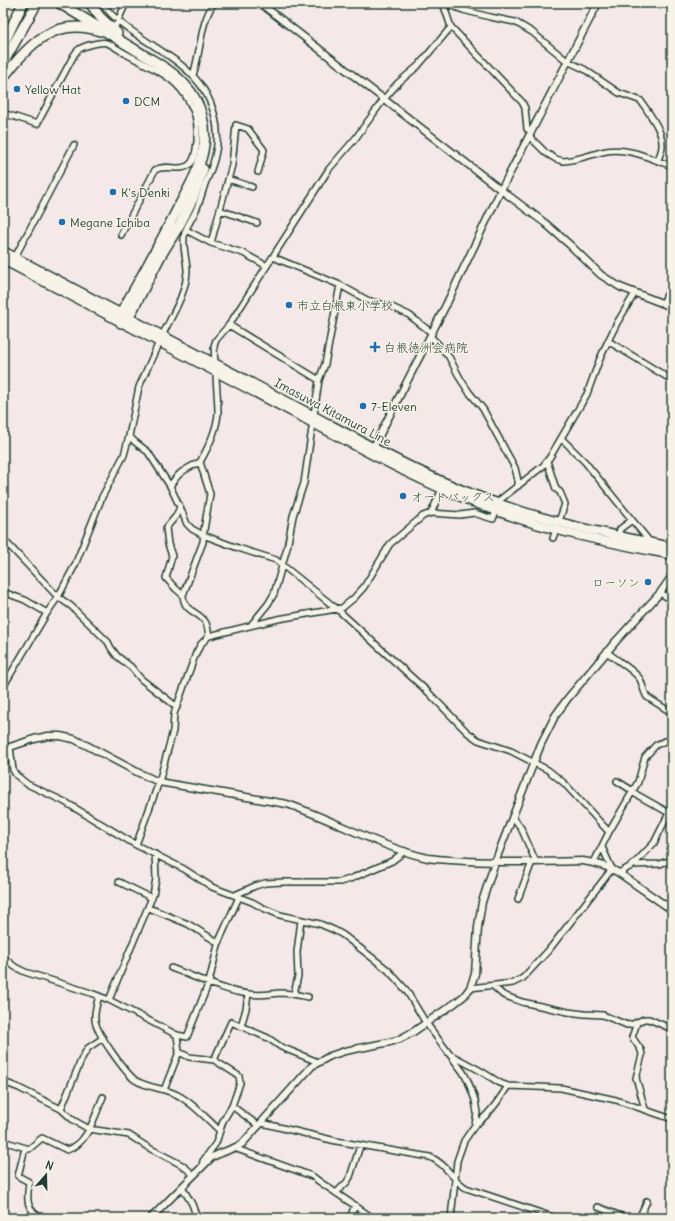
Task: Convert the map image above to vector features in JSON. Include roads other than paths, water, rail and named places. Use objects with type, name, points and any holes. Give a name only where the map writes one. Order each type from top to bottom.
[{"type":"highway","points":[[3,55],[23,3]]},
{"type":"highway","points":[[3,62],[9,41],[32,3]]},
{"type":"highway","points":[[9,41],[37,3]]},
{"type":"highway","points":[[59,3],[168,70],[186,86],[197,104],[203,121],[203,151],[197,171],[124,318]]},
{"type":"highway","points":[[69,3],[112,35]]},
{"type":"highway","points":[[90,3],[112,35]]},
{"type":"highway","points":[[3,78],[32,44],[52,32],[63,28],[74,27],[98,30],[112,35]]},
{"type":"main road","name":"Imasuwa Kitamura Line","points":[[3,251],[161,339],[216,373],[312,419],[442,489],[557,526],[672,555]]},
{"type":"main road","name":"Imasuwa Kitamura Line","points":[[3,260],[124,318]]},
{"type":"main road","name":"Imasuwa Kitamura Line","points":[[161,339],[215,364],[312,419]]},
{"type":"main road","name":"Imasuwa Kitamura Line","points":[[372,450],[498,508]]},
{"type":"main road","name":"Imasuwa Kitamura Line","points":[[557,526],[672,547]]},
{"type":"street","points":[[3,687],[58,598],[75,565],[102,497],[124,455],[139,387],[185,285],[187,270],[184,237],[186,230],[197,210],[215,156],[217,145],[216,121],[204,88],[182,64],[142,38],[118,20],[102,3]]},
{"type":"street","points":[[3,113],[37,124],[78,50],[112,35],[126,3]]},
{"type":"street","points":[[193,75],[197,63],[206,18],[214,3]]},
{"type":"street","points":[[260,3],[501,190],[545,222],[601,275],[620,287],[672,307]]},
{"type":"street","points":[[444,3],[451,27],[522,102],[525,108],[527,128],[530,134],[546,153],[556,159],[564,161],[607,151],[629,151],[672,166]]},
{"type":"street","points":[[444,3],[474,13],[515,22],[532,32],[567,61],[584,69],[619,93],[640,101],[654,121],[662,140],[662,147],[658,161]]},
{"type":"street","points":[[372,450],[431,334],[501,190],[598,3]]},
{"type":"street","points":[[170,486],[177,475],[200,462],[217,421],[218,412],[214,346],[216,340],[229,325],[330,168],[384,99],[398,83],[418,66],[451,27]]},
{"type":"street","points":[[112,35],[179,87],[185,94],[194,111],[198,131],[193,162],[185,168],[163,167],[155,170],[121,235]]},
{"type":"street","points":[[211,243],[232,165],[236,125],[248,129],[264,150],[258,172]]},
{"type":"street","points":[[15,257],[74,145]]},
{"type":"street","points":[[228,179],[252,187]]},
{"type":"street","points":[[220,210],[257,223]]},
{"type":"street","points":[[186,230],[211,243],[244,253],[267,266]]},
{"type":"street","points":[[273,257],[340,285],[367,300],[392,307],[409,315],[431,334],[449,357],[469,392],[483,409],[515,468],[518,486]]},
{"type":"street","points":[[663,303],[672,284]]},
{"type":"street","points":[[251,625],[274,594],[287,548],[293,516],[304,483],[312,419],[319,380],[325,364],[340,285]]},
{"type":"street","points":[[136,845],[159,782],[173,731],[174,714],[196,653],[201,644],[209,636],[251,625],[342,608],[364,587],[390,544],[423,516],[431,513],[460,515],[474,513],[493,519],[501,499],[543,466],[547,461],[587,394],[608,340],[635,293]]},
{"type":"street","points":[[229,325],[319,380]]},
{"type":"street","points":[[608,340],[672,380]]},
{"type":"street","points":[[129,436],[148,452],[170,486],[187,524],[192,529],[203,535],[238,548],[276,560],[337,609],[428,692],[467,732],[478,740],[511,751],[548,770],[564,783],[609,832]]},
{"type":"street","points":[[561,438],[585,462],[650,543]]},
{"type":"street","points":[[547,461],[556,489],[560,492],[565,504],[553,538]]},
{"type":"street","points":[[200,462],[210,494],[203,542],[183,595],[186,606],[205,622],[209,636]]},
{"type":"street","points":[[431,513],[442,489]]},
{"type":"street","points":[[180,507],[176,516],[166,528],[168,544],[172,556],[166,578],[183,595]]},
{"type":"street","points":[[618,536],[620,529],[632,520]]},
{"type":"street","points":[[3,539],[58,598],[71,606],[96,629],[108,642],[117,656],[131,667],[141,679],[177,707]]},
{"type":"street","points":[[151,1218],[212,1157],[242,1144],[312,1066],[330,1056],[345,1051],[390,1042],[413,1032],[455,1004],[464,996],[470,988],[475,974],[480,913],[495,862],[541,744],[555,716],[568,698],[606,652],[660,593],[672,576]]},
{"type":"street","points":[[3,592],[25,600],[47,614]]},
{"type":"street","points":[[660,593],[672,600]]},
{"type":"street","points":[[606,652],[636,675],[640,680],[644,693],[647,697],[672,713]]},
{"type":"street","points":[[594,862],[609,832],[638,782],[645,757],[656,745],[665,741],[670,741],[672,732]]},
{"type":"street","points":[[451,1218],[457,1161],[464,1141],[475,1125],[477,1113],[472,1090],[463,1072],[426,1023],[406,990],[388,970],[334,930],[320,924],[280,915],[212,887],[184,869],[136,845],[65,802],[27,784],[21,780],[13,770],[6,747],[48,736],[67,737],[159,782],[287,804],[374,841],[429,858],[495,862],[594,862],[620,873],[672,910]]},
{"type":"street","points":[[617,781],[671,814],[654,843],[633,865],[620,873]]},
{"type":"street","points":[[513,817],[521,828],[534,862],[518,899]]},
{"type":"street","points":[[602,847],[612,869]]},
{"type":"street","points":[[3,957],[25,972],[109,1000],[177,1035],[187,1037],[209,982],[219,943],[237,896],[255,886],[265,883],[340,882],[392,861],[405,851]]},
{"type":"street","points":[[109,1000],[149,908],[156,879],[155,854]]},
{"type":"street","points":[[633,865],[660,864],[672,861]]},
{"type":"street","points":[[470,988],[513,983],[524,978],[548,951],[612,869]]},
{"type":"street","points":[[119,882],[152,898]]},
{"type":"street","points":[[149,908],[188,924],[219,943]]},
{"type":"street","points":[[294,994],[298,976],[297,952],[301,920]]},
{"type":"street","points":[[171,968],[227,989],[248,994],[264,995],[278,993],[308,997]]},
{"type":"street","points":[[493,986],[503,995],[522,1002],[568,1012],[603,1015],[627,1024],[637,1023],[644,1019],[649,1019],[672,1029]]},
{"type":"street","points":[[241,1026],[246,1009],[248,994]]},
{"type":"street","points":[[99,996],[95,1010],[97,1029],[120,1064],[136,1080],[180,1096],[220,1131]]},
{"type":"street","points":[[214,1060],[231,1022],[268,1038],[281,1048],[318,1062]]},
{"type":"street","points":[[637,1023],[632,1037],[642,1054],[636,1078],[645,1109]]},
{"type":"street","points":[[164,1090],[179,1052],[177,1035]]},
{"type":"street","points":[[60,1109],[82,1058],[88,1048],[103,1038]]},
{"type":"street","points":[[179,1052],[189,1057],[214,1060],[239,1076],[240,1083],[232,1106],[223,1121],[216,1143],[203,1160],[202,1166]]},
{"type":"street","points":[[448,1054],[508,1086],[561,1088],[616,1100],[672,1119]]},
{"type":"street","points":[[3,1085],[9,1084],[19,1088],[60,1109],[73,1120],[89,1129],[129,1134],[149,1148],[182,1165],[194,1174]]},
{"type":"street","points":[[475,1125],[482,1121],[498,1102],[508,1086]]},
{"type":"street","points":[[3,1141],[29,1149],[42,1138],[67,1150],[74,1148],[86,1136],[103,1097]]},
{"type":"street","points":[[232,1106],[260,1124],[360,1146],[430,1157],[445,1167],[455,1179],[466,1188],[556,1218]]},
{"type":"street","points":[[336,1193],[350,1177],[360,1146]]},
{"type":"street","points":[[213,1147],[218,1154]]},
{"type":"street","points":[[25,1148],[18,1176],[29,1182],[27,1202],[34,1214],[40,1218]]},
{"type":"street","points":[[234,1148],[312,1176],[373,1218]]},
{"type":"street","points":[[182,1187],[192,1204],[197,1218]]},
{"type":"street","points":[[639,1218],[647,1201]]},
{"type":"street","points":[[350,1218],[354,1206]]},
{"type":"street","points":[[598,1207],[626,1218]]},
{"type":"street","points":[[606,1218],[609,1212]]},
{"type":"place","name":"Yellow Hat","points":[[17,89]]},
{"type":"place","name":"DCM","points":[[126,101]]},
{"type":"place","name":"K's Denki","points":[[113,192]]},
{"type":"place","name":"Megane Ichiba","points":[[62,222]]},
{"type":"place","name":"市立白根東小学校","points":[[289,305]]},
{"type":"place","name":"白根徳洲会病院","points":[[375,347]]},
{"type":"place","name":"7-Eleven","points":[[363,406]]},
{"type":"place","name":"オートバックス","points":[[403,496]]},
{"type":"place","name":"ローソン","points":[[648,582]]}]
